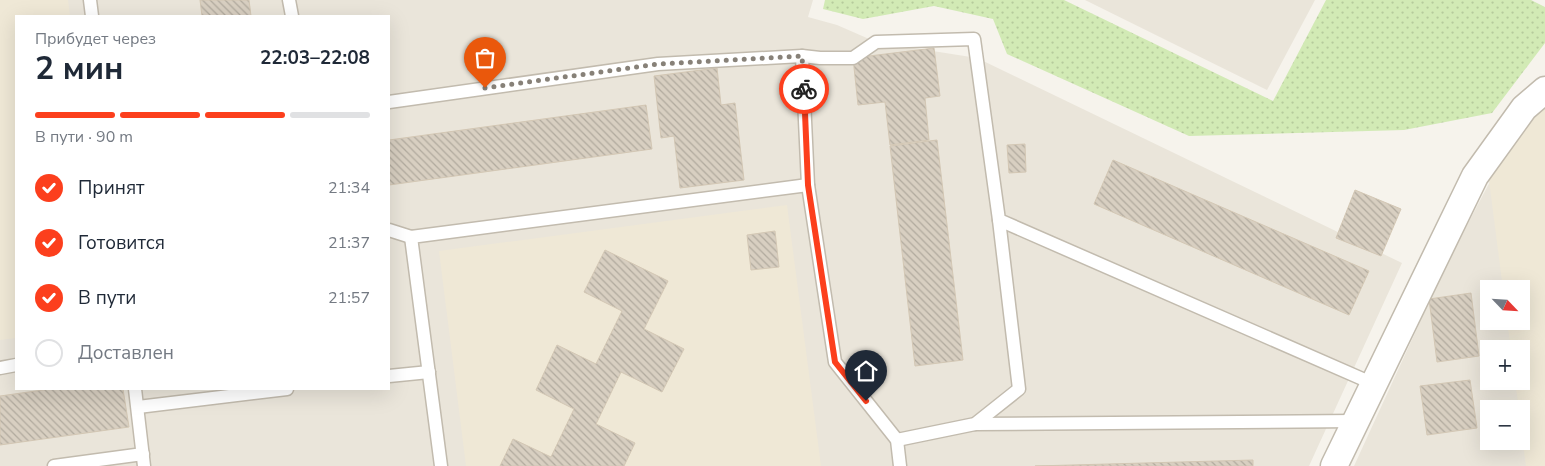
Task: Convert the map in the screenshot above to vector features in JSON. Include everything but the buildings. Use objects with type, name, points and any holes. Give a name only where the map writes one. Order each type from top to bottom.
[{"type":"street","points":[[1334,466],[1475,176],[1524,108],[1545,90]]},
{"type":"lane","points":[[90,0],[92,15]]},
{"type":"lane","points":[[289,0],[292,15]]},
{"type":"lane","points":[[390,102],[658,64],[802,56],[852,58],[876,42],[974,39],[999,220],[1019,389],[975,424]]},
{"type":"lane","points":[[802,56],[808,185],[835,362],[897,440],[900,466]]},
{"type":"lane","points":[[390,230],[411,237],[808,185]]},
{"type":"lane","points":[[999,220],[1374,384]]},
{"type":"lane","points":[[411,237],[441,466]]},
{"type":"lane","points":[[0,368],[15,365]]},
{"type":"lane","points":[[390,376],[429,372]]},
{"type":"lane","points":[[54,466],[144,460],[135,390]]},
{"type":"lane","points":[[138,407],[279,390]]},
{"type":"lane","points":[[897,440],[975,424],[1356,421]]},
{"type":"shaded area","points":[[0,0],[813,0],[808,17],[837,25],[876,42],[977,58],[1402,263],[1309,466],[0,466]]},
{"type":"shaded area","points":[[0,0],[68,0],[70,15],[15,15],[15,338],[0,340]]},
{"type":"shaded area","points":[[1085,0],[1315,0],[1267,90]]},
{"type":"shaded area","points":[[1545,106],[1545,466],[1354,466],[1448,261],[1519,127]]},
{"type":"shaded area","points":[[1545,109],[1545,466],[1526,466],[1524,450],[1530,450],[1530,400],[1518,400],[1516,390],[1530,390],[1530,340],[1510,340],[1508,330],[1530,330],[1530,280],[1502,280],[1487,165],[1537,110]]},
{"type":"shaded area","points":[[787,205],[821,466],[466,466],[439,251]]},
{"type":"green space","points":[[825,0],[1064,0],[1273,101],[1326,0],[1531,0],[1545,7],[1545,43],[1492,113],[1404,130],[1189,136],[1007,54],[993,19],[934,6],[863,19],[823,9]]},
{"type":"way so far","points":[[485,88],[658,64],[802,56],[804,89]]},
{"type":"route","points":[[804,89],[808,185],[835,362],[866,401]]}]
